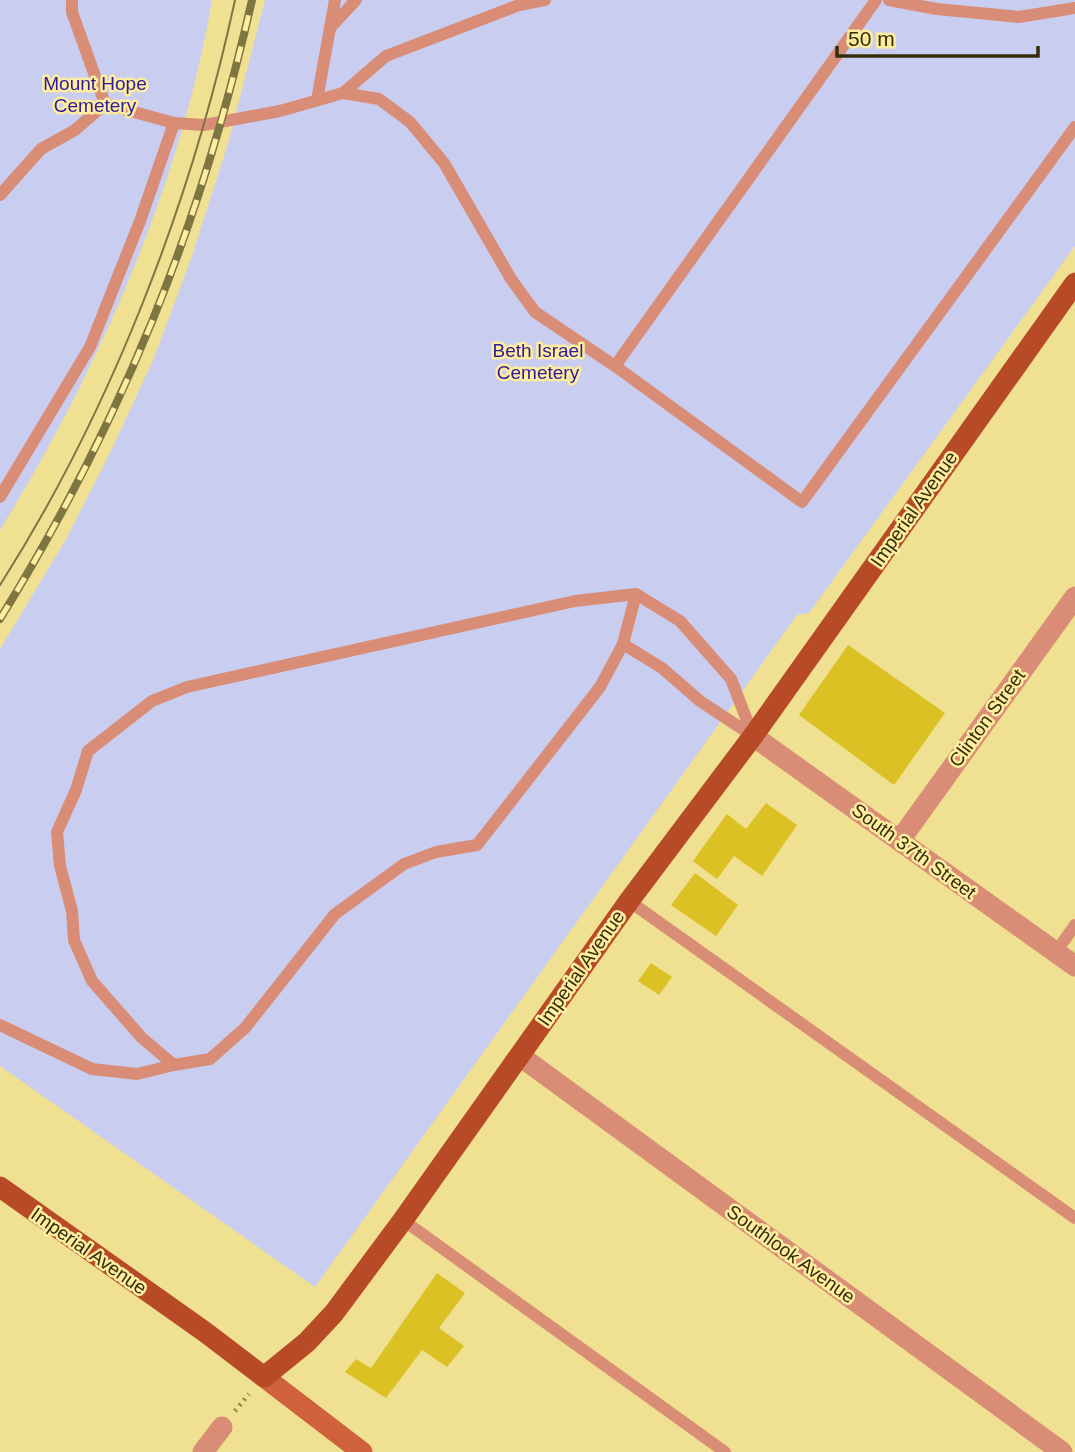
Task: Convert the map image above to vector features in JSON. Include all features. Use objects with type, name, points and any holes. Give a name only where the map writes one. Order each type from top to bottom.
[{"type":"main road","name":"Imperial Avenue","points":[[0,1187],[264,1377],[307,1342],[325,1323],[403,1220],[629,901],[753,736],[1075,283]]},
{"type":"main road","points":[[264,1377],[362,1452]]},
{"type":"street","name":"Clinton Street","points":[[900,840],[1075,597]]},
{"type":"street","name":"South 37th Street","points":[[753,736],[1075,966]]},
{"type":"street","name":"Southlook Avenue","points":[[520,1056],[1062,1452]]},
{"type":"street","points":[[203,1452],[222,1427]]},
{"type":"lane","points":[[72,0],[72,12],[105,104]]},
{"type":"lane","points":[[317,100],[335,0]]},
{"type":"lane","points":[[330,28],[356,0]]},
{"type":"lane","points":[[343,93],[386,56],[519,5],[545,0]]},
{"type":"lane","points":[[615,366],[876,0]]},
{"type":"lane","points":[[889,0],[937,9],[1019,17],[1075,8]]},
{"type":"lane","points":[[105,104],[174,123],[204,125],[279,111],[343,93],[379,99],[410,122],[444,163],[511,279],[535,312],[615,366],[802,502],[1075,127]]},
{"type":"lane","points":[[0,195],[41,149],[75,130],[105,104]]},
{"type":"lane","points":[[0,497],[90,347],[140,221],[174,123]]},
{"type":"lane","points":[[174,1065],[142,1038],[92,981],[74,940],[72,911],[60,866],[57,832],[76,790],[89,751],[152,701],[187,687],[575,601],[636,594],[680,621],[731,679],[753,736]]},
{"type":"lane","points":[[0,1025],[92,1069],[136,1074],[210,1059],[245,1028],[335,914],[404,864],[436,852],[477,845],[600,687],[623,644],[636,594]]},
{"type":"lane","points":[[623,644],[662,668],[700,701],[753,736]]},
{"type":"lane","points":[[629,901],[1075,1218]]},
{"type":"lane","points":[[1056,952],[1075,925]]},
{"type":"lane","points":[[403,1220],[725,1452]]},
{"type":"green space","name":"Mount Hope Cemetery","points":[[0,0],[212,0],[180,138],[131,274],[70,406],[0,530]]},
{"type":"green space","name":"Beth Israel Cemetery","points":[[265,0],[1075,0],[1075,246],[809,613],[797,615],[315,1287],[0,1066],[0,649],[65,541],[154,358],[192,256],[229,140]]},
{"type":"building","points":[[848,645],[945,713],[894,785],[799,715]]},
{"type":"building","points":[[766,803],[797,825],[762,876],[734,856],[717,879],[693,861],[727,814],[746,829]]},
{"type":"building","points":[[695,873],[738,905],[716,936],[671,905]]},
{"type":"building","points":[[651,963],[672,977],[659,995],[638,981]]},
{"type":"building","points":[[437,1273],[465,1293],[439,1328],[464,1346],[447,1367],[422,1350],[386,1398],[345,1372],[356,1359],[371,1368]]},
{"type":"tram line","points":[[0,585],[78,448],[143,302],[196,151],[235,0]]},
{"type":"railway","points":[[0,619],[84,471],[153,320],[208,164],[232,83],[252,0]]}]
